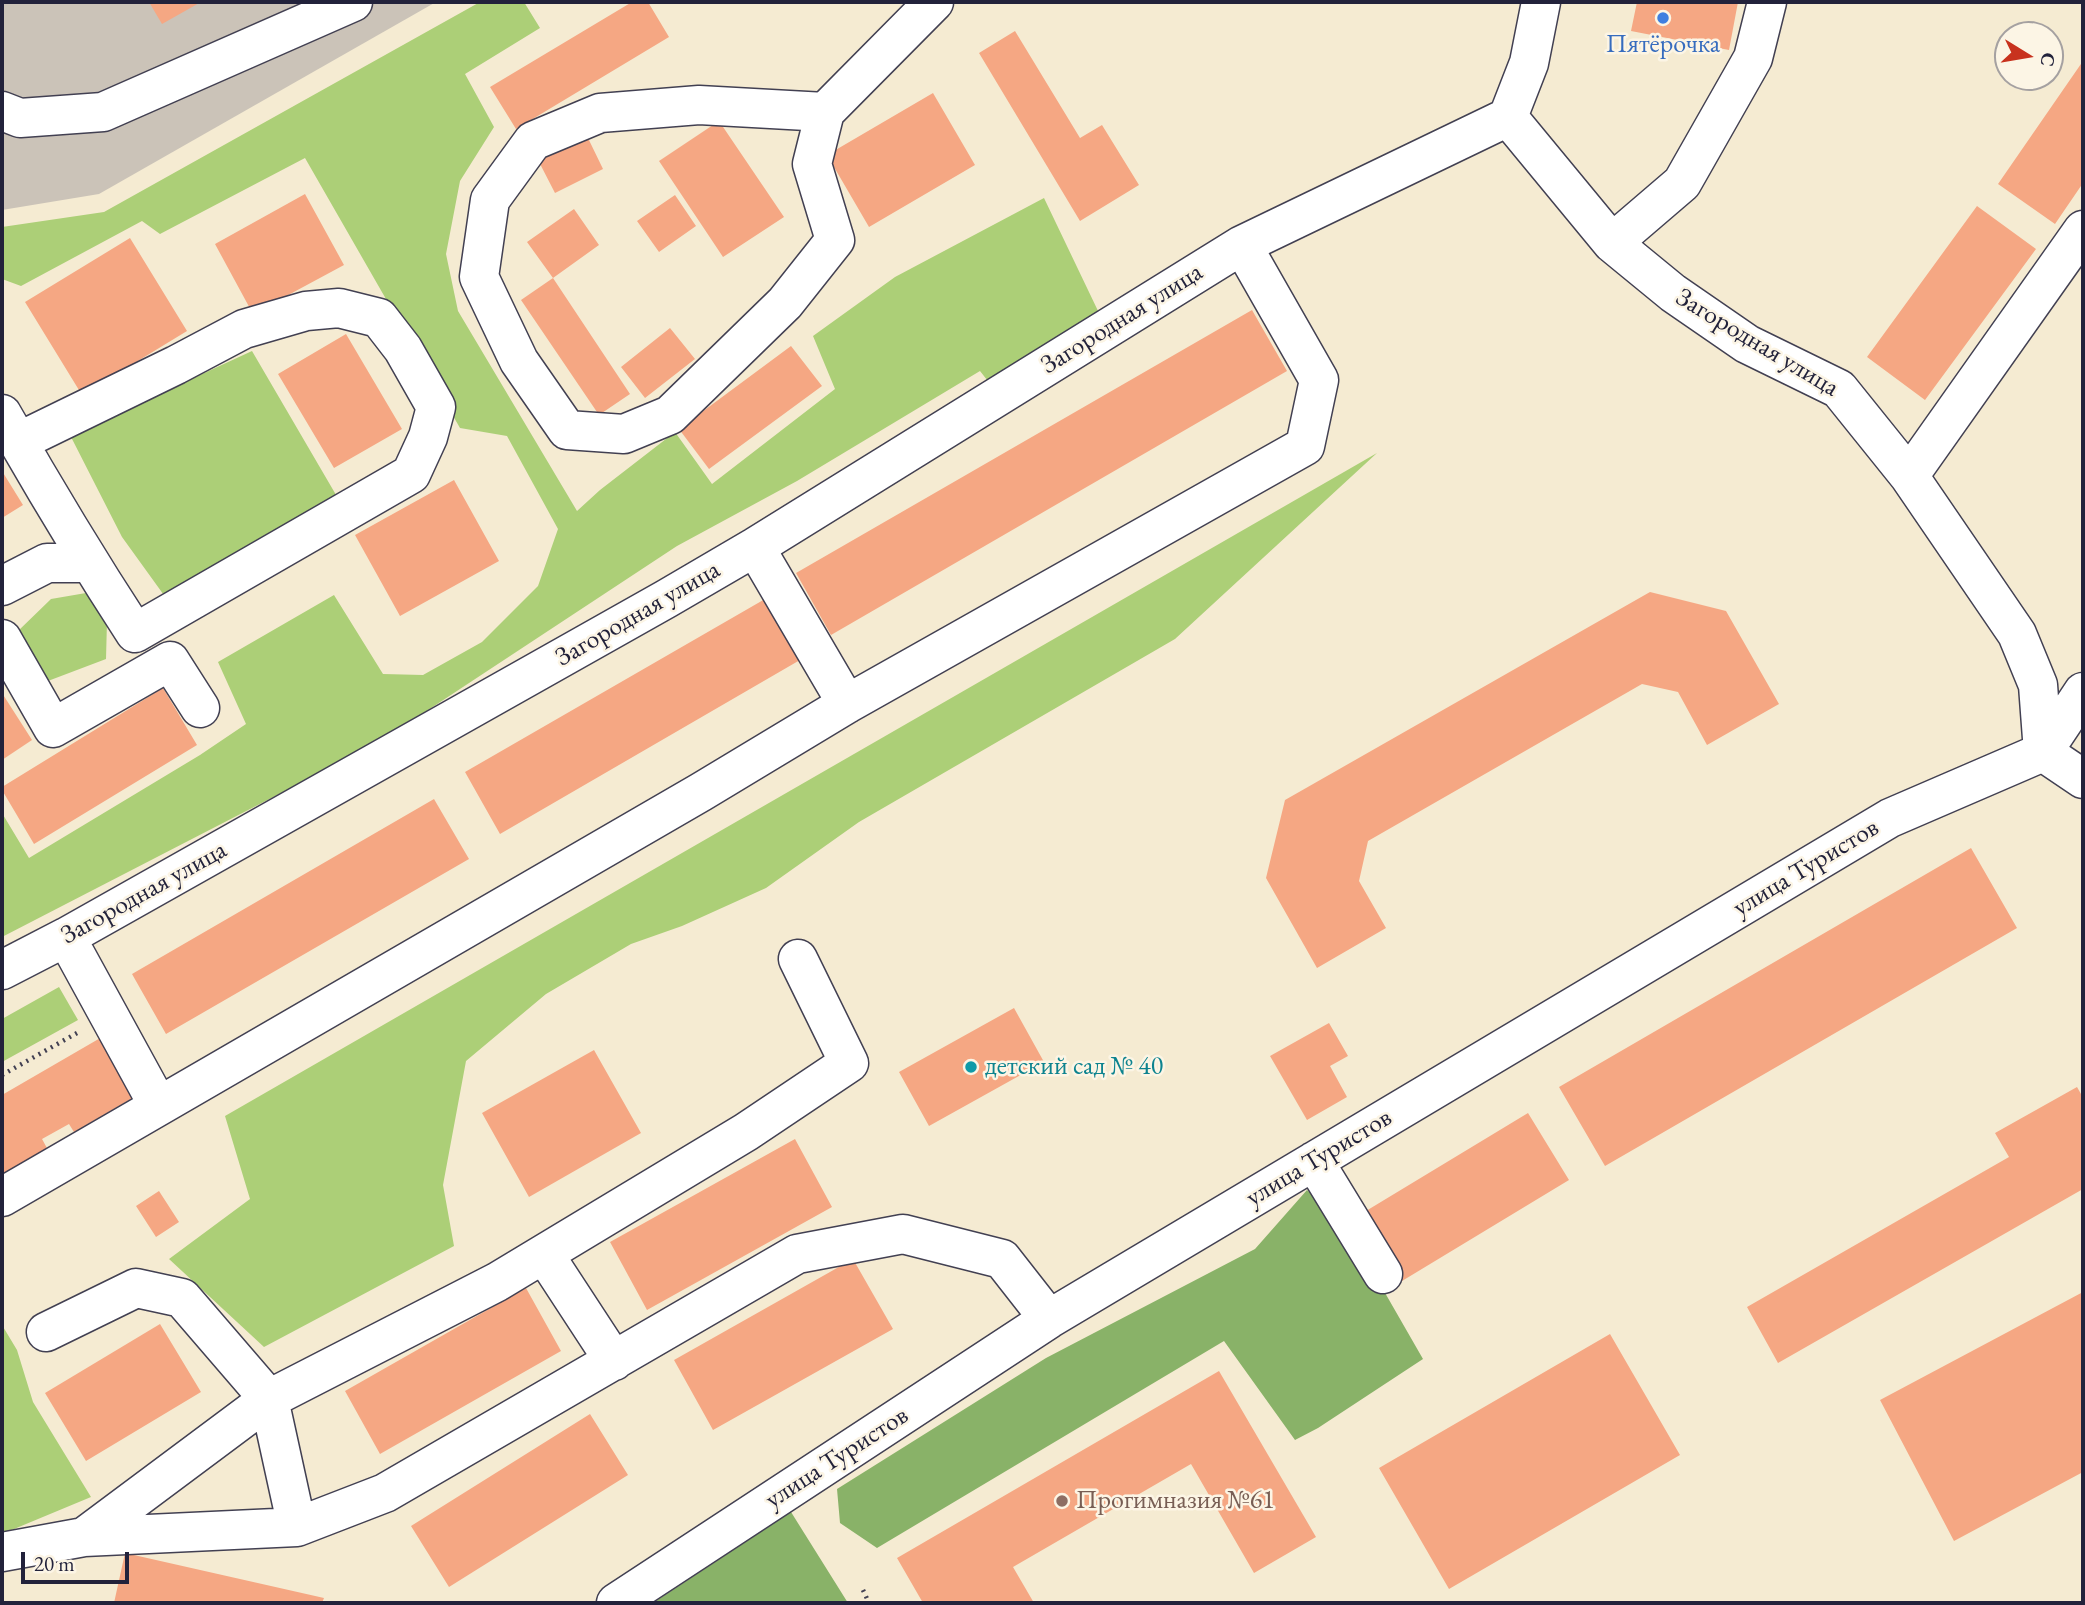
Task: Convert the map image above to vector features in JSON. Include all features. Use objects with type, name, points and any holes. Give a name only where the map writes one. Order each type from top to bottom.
[{"type":"street","points":[[2,111],[20,118],[103,112],[353,2]]},
{"type":"street","points":[[825,112],[699,105],[600,113],[533,141],[491,200],[479,277],[519,361],[567,430],[624,434],[670,415],[785,303],[835,240],[812,164],[825,112],[934,2]]},
{"type":"street","points":[[1508,117],[1529,63],[1541,2]]},
{"type":"street","points":[[1612,243],[1682,183],[1753,58],[1767,2]]},
{"type":"street","name":"Загородная улица","points":[[2,970],[66,937],[755,547],[1241,245],[1508,117],[1612,243],[1673,293],[1747,344],[1839,388],[1909,476],[2017,634],[2038,685],[2043,752]]},
{"type":"street","points":[[1909,476],[2083,230]]},
{"type":"street","points":[[2,1197],[701,792],[847,704],[1305,446],[1319,380],[1241,245]]},
{"type":"street","points":[[339,308],[379,318],[403,349],[436,407],[428,437],[411,474],[135,633],[89,563],[10,428],[176,365],[244,329],[306,311],[339,308]]},
{"type":"street","points":[[755,547],[847,704]]},
{"type":"street","points":[[2,586],[47,563],[89,563]]},
{"type":"street","points":[[2,639],[53,728],[170,661],[200,708]]},
{"type":"street","points":[[2083,692],[2043,752],[2083,779]]},
{"type":"street","name":"улица Туристов","points":[[616,1603],[1049,1319],[1890,818],[2043,752]]},
{"type":"street","points":[[66,937],[158,1105]]},
{"type":"street","points":[[84,1537],[269,1399],[497,1282],[746,1132],[849,1063],[798,959]]},
{"type":"street","points":[[1314,1161],[1383,1274]]},
{"type":"street","points":[[2,1552],[84,1537],[297,1527],[385,1493],[797,1254],[903,1234],[1002,1259],[1049,1319]]},
{"type":"street","points":[[544,1254],[614,1361]]},
{"type":"street","points":[[46,1332],[136,1288],[182,1298],[269,1399],[297,1527]]},
{"type":"path","points":[[2,1075],[109,1015]]},
{"type":"path","points":[[863,1590],[869,1603]]},
{"type":"shaded area","points":[[2,2],[436,2],[99,194],[2,210]]},
{"type":"green space","points":[[480,2],[524,2],[540,28],[465,74],[494,127],[460,181],[446,254],[458,311],[577,511],[675,432],[712,484],[835,389],[813,336],[895,277],[1044,198],[1099,313],[991,385],[980,371],[797,481],[677,546],[378,743],[2,937],[2,813],[29,858],[200,755],[246,724],[218,662],[334,595],[383,674],[423,675],[482,642],[538,586],[558,529],[507,436],[460,428],[305,158],[160,234],[142,221],[21,286],[2,279],[2,227],[104,212]]},
{"type":"green space","points":[[252,351],[339,500],[166,598],[122,537],[70,435]]},
{"type":"green space","points":[[1377,453],[1175,639],[859,822],[766,888],[682,926],[631,944],[546,994],[466,1061],[443,1185],[454,1246],[264,1347],[169,1259],[250,1199],[225,1116]]},
{"type":"green space","points":[[86,593],[107,621],[106,659],[40,684],[17,632],[51,599]]},
{"type":"green space","points":[[59,987],[78,1020],[2,1062],[2,1019]]},
{"type":"green space","points":[[1307,1190],[1342,1218],[1423,1359],[1318,1428],[1295,1440],[1224,1341],[877,1548],[840,1523],[837,1489],[1046,1358],[1255,1249]]},
{"type":"green space","points":[[2,1325],[17,1350],[33,1402],[91,1497],[2,1534]]},
{"type":"green space","points":[[791,1512],[848,1603],[653,1603]]},
{"type":"building","points":[[149,2],[201,2],[162,24]]},
{"type":"building","points":[[632,2],[648,2],[669,37],[516,129],[490,87]]},
{"type":"building","points":[[1637,2],[1738,2],[1729,50],[1631,31]]},
{"type":"building","points":[[1015,31],[1080,138],[1102,125],[1139,185],[1080,221],[979,53]]},
{"type":"building","points":[[2083,61],[2083,183],[2055,224],[1998,184]]},
{"type":"building","points":[[933,93],[975,165],[869,227],[827,155]]},
{"type":"building","points":[[719,121],[784,217],[723,257],[659,161]]},
{"type":"building","points":[[587,136],[603,169],[555,193],[538,160]]},
{"type":"building","points":[[305,194],[344,265],[253,314],[215,244]]},
{"type":"building","points":[[675,195],[696,226],[659,252],[637,221]]},
{"type":"building","points":[[1977,206],[2036,249],[1925,400],[1867,357]]},
{"type":"building","points":[[574,209],[599,245],[553,278],[527,242]]},
{"type":"building","points":[[130,238],[187,331],[82,395],[25,302]]},
{"type":"building","points":[[553,278],[630,394],[599,415],[521,300]]},
{"type":"building","points":[[1252,310],[1287,371],[831,635],[796,573]]},
{"type":"building","points":[[670,328],[695,359],[645,398],[621,367]]},
{"type":"building","points":[[346,334],[402,429],[334,468],[278,374]]},
{"type":"building","points":[[791,346],[822,386],[709,469],[679,429]]},
{"type":"building","points":[[2,471],[23,505],[2,518]]},
{"type":"building","points":[[454,480],[499,561],[400,616],[355,535]]},
{"type":"building","points":[[1650,592],[1726,611],[1779,704],[1707,745],[1678,692],[1642,684],[1368,841],[1359,881],[1386,928],[1317,968],[1266,878],[1285,800]]},
{"type":"building","points":[[765,599],[800,660],[500,834],[465,772]]},
{"type":"building","points":[[163,688],[197,745],[34,844],[2,787]]},
{"type":"building","points":[[2,693],[32,740],[2,760]]},
{"type":"building","points":[[434,799],[469,859],[166,1034],[132,974]]},
{"type":"building","points":[[1971,848],[2017,928],[1605,1166],[1559,1087]]},
{"type":"building","name":"детский сад № 40","points":[[1014,1008],[1044,1062],[929,1126],[899,1072]]},
{"type":"building","points":[[1329,1023],[1348,1056],[1330,1066],[1347,1097],[1307,1120],[1270,1056]]},
{"type":"building","points":[[102,1037],[136,1096],[74,1132],[69,1124],[42,1139],[48,1150],[2,1177],[2,1095]]},
{"type":"building","points":[[594,1050],[641,1133],[529,1197],[482,1113]]},
{"type":"building","points":[[2077,1087],[2081,1094],[2083,1093],[2083,1189],[1778,1363],[1747,1307],[2009,1157],[1995,1133]]},
{"type":"building","points":[[1528,1113],[1569,1180],[1402,1281],[1361,1214]]},
{"type":"building","points":[[795,1139],[832,1207],[647,1310],[610,1242]]},
{"type":"building","points":[[159,1191],[179,1222],[156,1237],[136,1206]]},
{"type":"building","points":[[853,1259],[893,1329],[713,1430],[674,1360]]},
{"type":"building","points":[[526,1288],[561,1351],[380,1454],[345,1391]]},
{"type":"building","points":[[2083,1292],[2083,1472],[1954,1541],[1880,1400]]},
{"type":"building","points":[[160,1324],[201,1392],[86,1461],[45,1393]]},
{"type":"building","points":[[1610,1334],[1680,1455],[1449,1589],[1379,1468]]},
{"type":"building","name":"Прогимназия №61","points":[[1219,1371],[1316,1537],[1254,1573],[1191,1464],[1013,1567],[1034,1603],[923,1603],[897,1558]]},
{"type":"building","points":[[590,1414],[628,1475],[449,1587],[411,1526]]},
{"type":"building","points":[[125,1553],[324,1598],[322,1603],[114,1603]]},
{"type":"place","name":"Пятёрочка","points":[[1663,18]]},
{"type":"place","name":"детский сад № 40","points":[[971,1067]]},
{"type":"place","name":"Прогимназия №61","points":[[1062,1501]]}]
